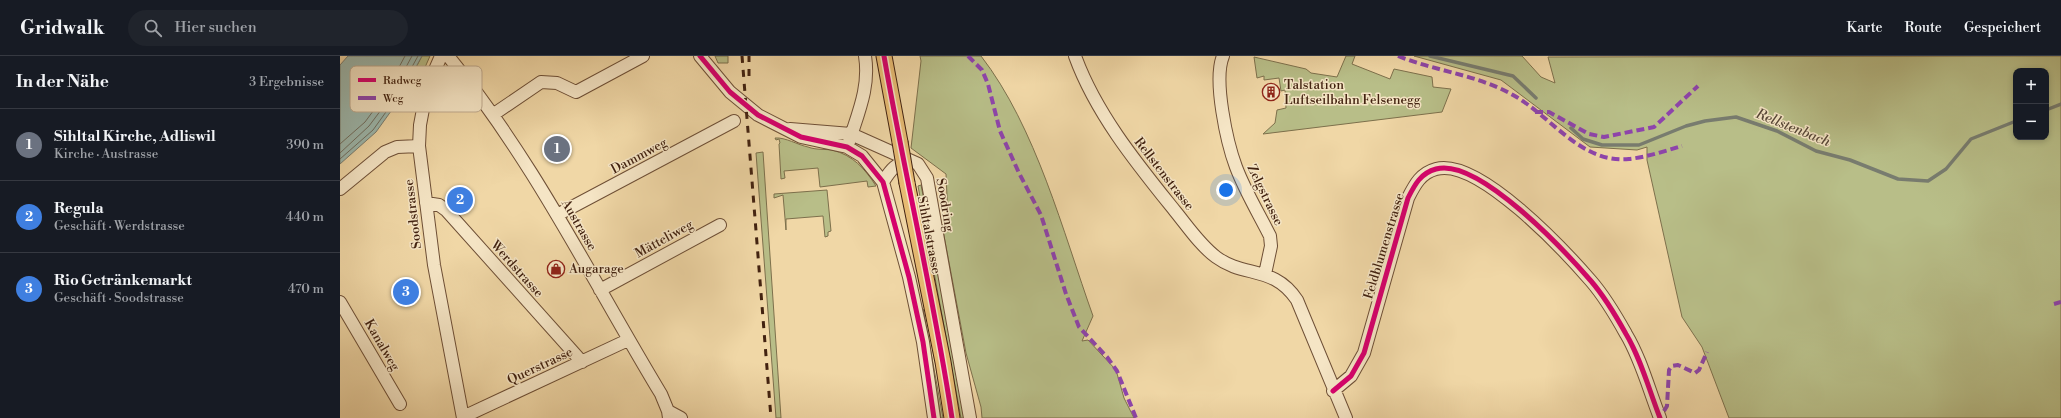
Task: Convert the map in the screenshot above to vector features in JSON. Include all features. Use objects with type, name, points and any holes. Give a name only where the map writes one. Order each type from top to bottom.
[{"type":"main road","name":"Sihltalstrasse","points":[[884,56],[907,183],[944,362],[952,418]]},
{"type":"street","name":"Soodstrasse","points":[[437,66],[441,56]]},
{"type":"street","name":"Austrasse","points":[[448,56],[456,66]]},
{"type":"street","points":[[494,114],[541,82],[557,83],[576,92],[643,56]]},
{"type":"street","points":[[700,56],[720,82],[758,115],[811,140],[847,147],[862,156],[883,182],[893,212],[909,277],[923,342],[934,418]]},
{"type":"street","points":[[847,147],[865,91],[867,75],[865,56]]},
{"type":"street","name":"Rellstenstrasse","points":[[1075,56],[1094,95],[1126,150],[1200,241],[1216,257],[1228,263],[1265,274]]},
{"type":"street","name":"Zelgstrasse","points":[[1223,56],[1219,75],[1221,102],[1228,137],[1236,167],[1270,236],[1271,246],[1265,274]]},
{"type":"street","name":"Austrasse","points":[[482,99],[494,114],[557,215],[628,340],[661,394],[669,414]]},
{"type":"street","name":"Soodstrasse","points":[[422,112],[419,146],[434,265],[463,418]]},
{"type":"street","name":"Dammweg","points":[[557,215],[734,121]]},
{"type":"street","points":[[785,129],[851,134]]},
{"type":"street","name":"Soodring","points":[[851,134],[918,164],[927,178],[970,418]]},
{"type":"street","points":[[340,189],[385,152],[397,148],[419,146]]},
{"type":"street","points":[[883,182],[895,166],[901,162],[910,161]]},
{"type":"street","name":"Feldblumenstrasse","points":[[1333,391],[1351,376],[1364,353],[1408,198],[1416,182],[1424,174],[1436,169],[1448,167],[1465,171],[1497,192],[1530,219],[1592,282],[1627,335],[1660,418]]},
{"type":"street","name":"Werdstrasse","points":[[426,203],[439,205],[446,210],[582,362]]},
{"type":"street","name":"Mätteliweg","points":[[600,290],[720,225]]},
{"type":"street","points":[[1265,274],[1286,286],[1297,300],[1333,391],[1346,418]]},
{"type":"street","name":"Kanalweg","points":[[340,302],[400,404]]},
{"type":"street","name":"Querstrasse","points":[[463,418],[628,340]]},
{"type":"street","points":[[669,414],[681,418]]},
{"type":"green space","points":[[422,56],[430,56],[426,66],[417,66]]},
{"type":"green space","points":[[715,56],[728,56],[728,63],[718,63]]},
{"type":"green space","points":[[920,56],[981,56],[1000,84],[1033,147],[1059,216],[1093,316],[1082,341],[1088,340],[1116,370],[1124,398],[1134,418],[982,418],[981,407],[966,353],[942,225],[948,219],[946,174],[911,148],[921,61]]},
{"type":"green space","points":[[1346,56],[1355,56],[1352,64],[1390,79],[1394,69],[1432,77],[1433,87],[1451,89],[1442,112],[1263,134],[1275,123],[1277,110],[1286,108],[1285,90],[1281,91],[1279,78],[1264,80],[1264,76],[1257,78],[1254,57],[1306,69],[1311,73],[1337,77]]},
{"type":"green space","points":[[1414,56],[1522,56],[1541,77],[1555,83],[1548,57],[2061,56],[2061,418],[1729,418],[1702,347],[1682,317],[1647,160],[1647,147],[1637,150],[1590,147],[1501,80]]},
{"type":"green space","points":[[775,138],[783,139],[814,149],[832,150],[846,155],[863,168],[876,186],[868,187],[867,181],[820,187],[818,168],[784,171],[785,178],[781,179],[780,143],[779,139],[776,140]]},
{"type":"green space","points":[[763,152],[781,418],[776,418],[756,153]]},
{"type":"green space","points":[[921,185],[966,418],[961,418],[918,186]]},
{"type":"green space","points":[[827,190],[831,231],[828,232],[828,236],[825,237],[823,216],[786,219],[786,230],[783,195],[774,198],[774,194]]},
{"type":"green space","points":[[923,309],[943,418],[941,418]]},
{"type":"water","points":[[348,56],[422,56],[417,66],[350,66],[350,112],[390,112],[376,132],[340,164],[340,65]]},
{"type":"waterway","name":"Rellstenbach","points":[[1430,56],[1513,76],[1536,98]]},
{"type":"waterway","name":"Rellstenbach","points":[[2049,109],[2061,104]]},
{"type":"waterway","name":"Rellstenbach","points":[[1571,128],[1583,139],[1602,145],[1639,145],[1686,126],[1705,121],[1736,117],[1777,131],[1816,151],[1850,160],[1898,179],[1928,181],[1946,169],[1971,139],[2013,122]]},
{"type":"railway","points":[[742,56],[771,418]]},
{"type":"railway","points":[[749,56],[749,76]]},
{"type":"marked path","points":[[968,56],[982,70],[988,84],[1000,131],[1019,173],[1041,215],[1066,294],[1079,327],[1107,357],[1117,371],[1136,418]]},
{"type":"marked path","points":[[1398,56],[1500,88],[1527,104],[1567,137],[1596,154],[1612,159],[1629,159],[1682,146]]},
{"type":"marked path","points":[[1535,112],[1549,112],[1589,134],[1604,137],[1654,127],[1698,86]]},
{"type":"marked path","points":[[2054,304],[2061,302]]},
{"type":"marked path","points":[[1664,411],[1667,406],[1669,370],[1672,366],[1678,365],[1695,373],[1699,370],[1707,352]]},
{"type":"cycle path","points":[[700,56],[730,92],[758,115],[801,137],[847,147],[862,156],[883,182],[909,277],[923,342],[934,418]]},
{"type":"cycle path","points":[[884,56],[937,327],[952,418]]},
{"type":"cycle path","points":[[1333,391],[1351,376],[1364,353],[1408,198],[1416,184],[1426,173],[1436,169],[1454,169],[1474,177],[1497,191],[1520,209],[1562,249],[1601,293],[1631,344],[1660,418]]},
{"type":"place","name":"Talstation Luftseilbahn Felsenegg","points":[[1271,92]]},
{"type":"place","name":"Sihltal Kirche, Adliswil","points":[[557,149]]},
{"type":"place","name":"Regula","points":[[460,200]]},
{"type":"place","name":"Augarage","points":[[556,269]]},
{"type":"place","name":"Rio Getränkemarkt","points":[[406,292]]}]
